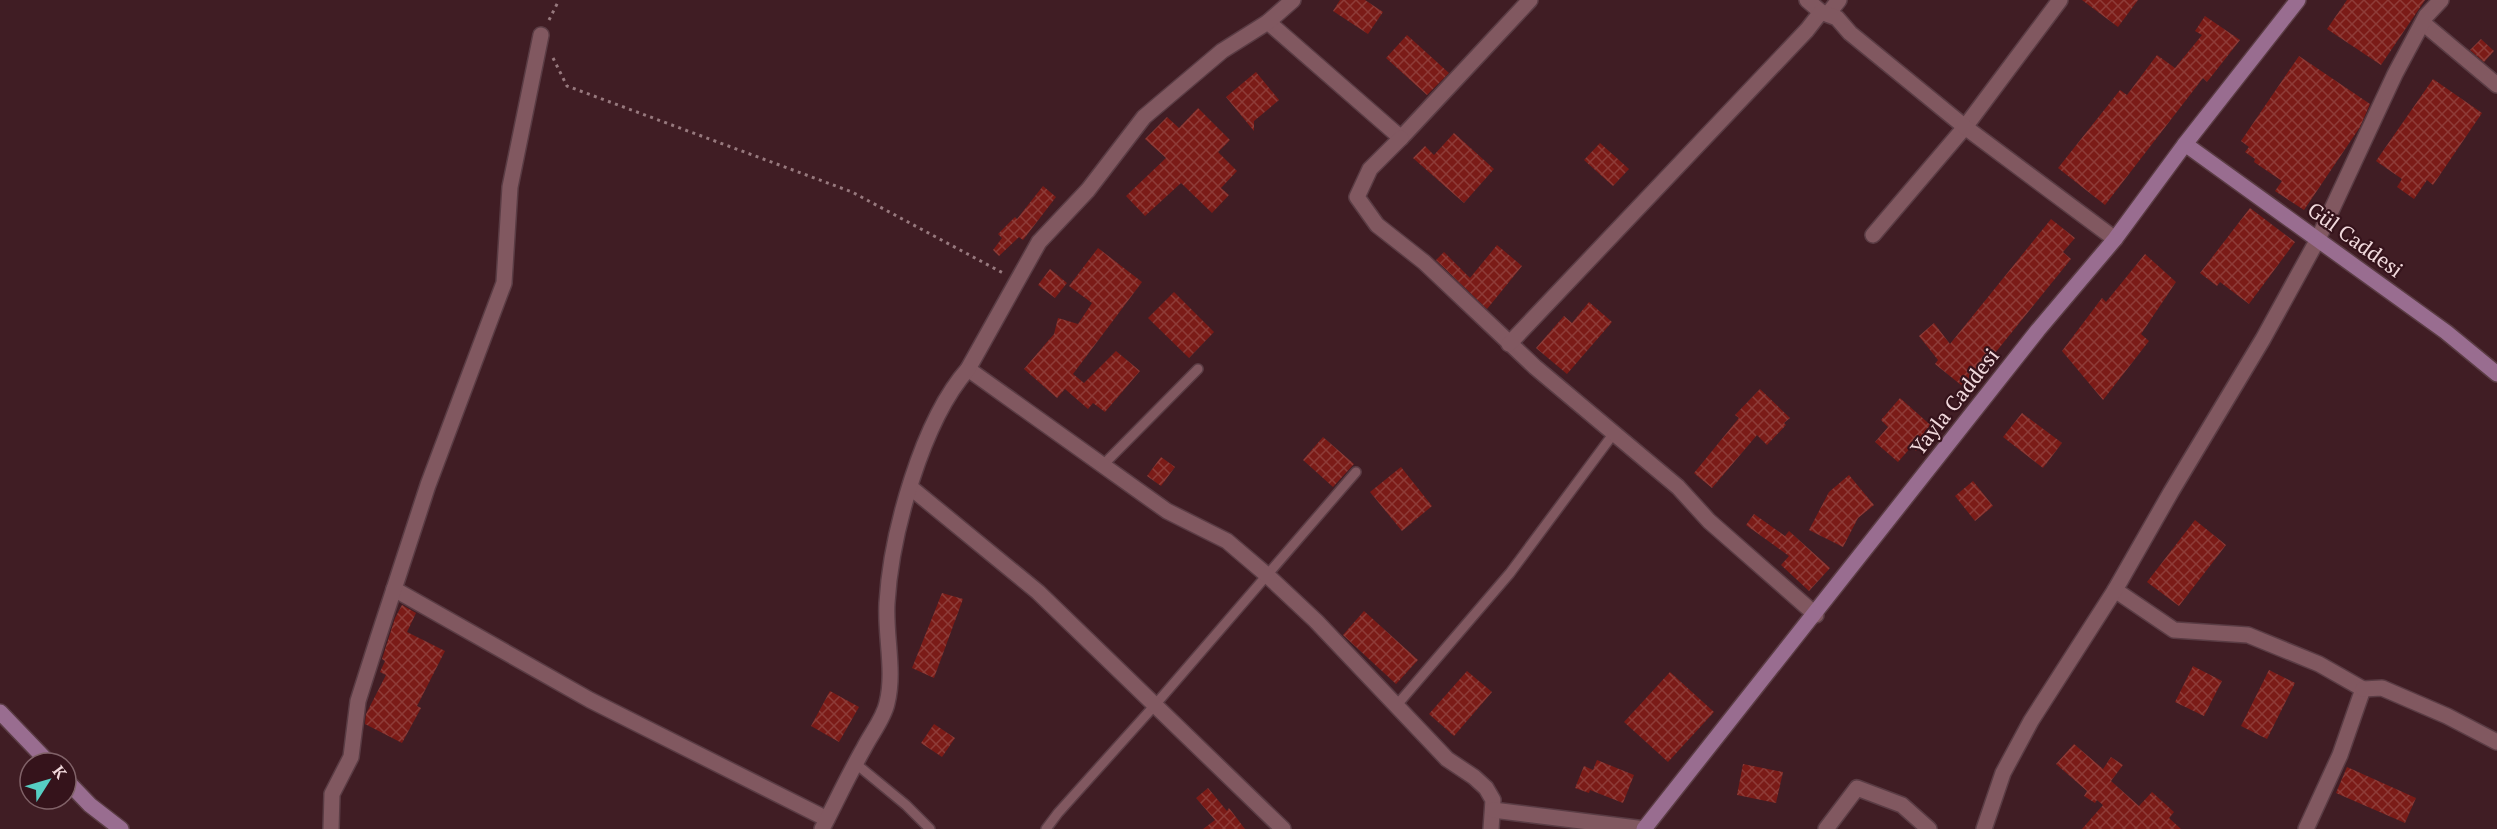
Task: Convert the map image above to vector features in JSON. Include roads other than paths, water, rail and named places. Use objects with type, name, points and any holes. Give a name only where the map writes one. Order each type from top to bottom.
[{"type":"street","points":[[394,589],[590,700],[825,824],[887,705],[890,670],[887,603],[897,539],[922,449],[942,408],[968,369],[1039,242],[1088,190],[1144,117],[1222,51],[1268,22],[1293,0]]},
{"type":"street","points":[[1530,0],[1370,169],[1358,197],[1377,225],[1424,262],[1509,344],[1678,487],[1709,521],[1816,615]]},
{"type":"street","points":[[1807,0],[1825,13],[1837,18],[1850,33],[1965,127],[2115,239]]},
{"type":"street","points":[[1509,344],[1807,30],[1839,0]]},
{"type":"street","points":[[1873,235],[1965,127],[2060,0]]},
{"type":"street","name":"Yayla Caddesi","points":[[1645,829],[1753,689],[1816,615],[2038,330],[2115,239],[2185,144],[2298,0]]},
{"type":"street","points":[[1984,829],[2003,773],[2115,590],[2170,492],[2263,339],[2318,239],[2395,74],[2423,23],[2440,0]]},
{"type":"street","points":[[1268,22],[1401,138]]},
{"type":"street","points":[[2423,23],[2497,85]]},
{"type":"street","points":[[331,829],[332,794],[351,757],[358,701],[428,485],[504,283],[510,187],[542,35]]},
{"type":"street","name":"Gül Caddesi","points":[[2185,144],[2446,332],[2497,374]]},
{"type":"street","points":[[968,369],[1167,511],[1227,541],[1268,576],[1316,621],[1447,759],[1486,788],[1493,800],[1491,829]]},
{"type":"street","points":[[910,487],[1038,592],[1283,829]]},
{"type":"street","points":[[2115,590],[2174,630],[2248,635],[2319,664],[2363,689],[2382,688],[2447,716],[2497,742]]},
{"type":"street","points":[[2306,829],[2340,755],[2363,689]]},
{"type":"street","points":[[0,712],[37,751]]},
{"type":"street","points":[[1826,829],[1857,788],[1902,805],[1929,829]]},
{"type":"street","points":[[78,792],[121,829]]},
{"type":"street","points":[[1492,810],[1645,829]]},
{"type":"lane","points":[[1102,466],[1198,369]]},
{"type":"lane","points":[[1396,706],[1510,573],[1614,433]]},
{"type":"lane","points":[[1046,829],[1356,472]]},
{"type":"lane","points":[[855,764],[906,805],[930,829]]}]
